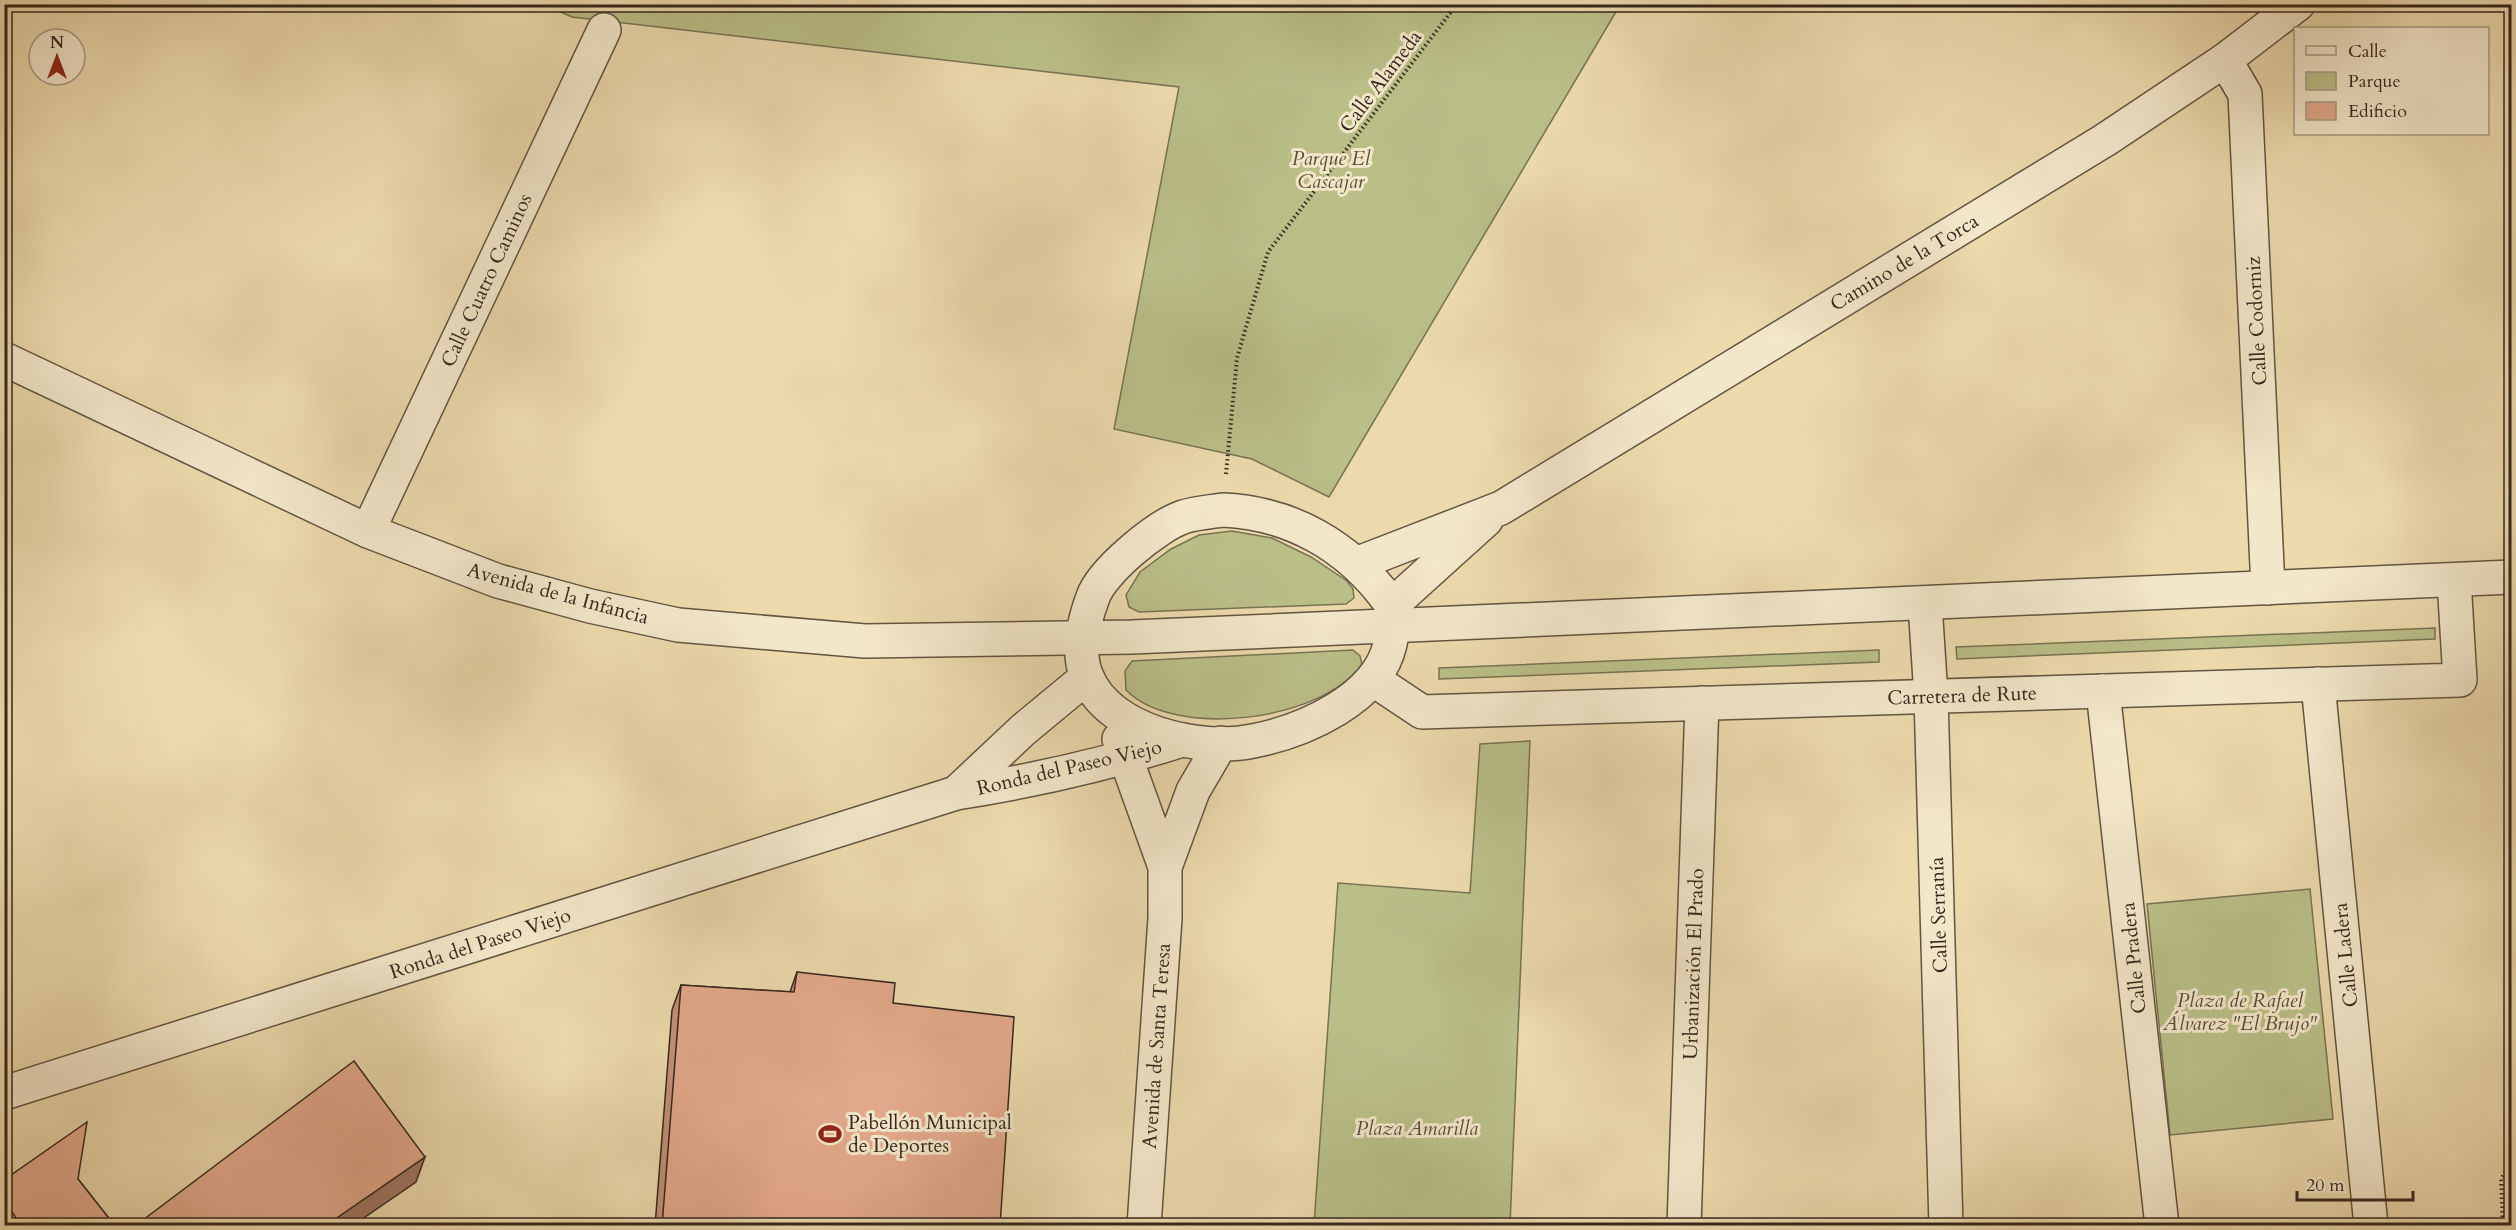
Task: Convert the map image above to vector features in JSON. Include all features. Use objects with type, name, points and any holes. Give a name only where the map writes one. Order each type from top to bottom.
[{"type":"street","name":"Camino de la Torca","points":[[1356,564],[1501,508],[2105,140],[2225,60],[2298,4]]},
{"type":"street","name":"Calle Cuatro Caminos","points":[[368,531],[604,30]]},
{"type":"street","name":"Calle Codorniz","points":[[2225,60],[2245,94],[2268,588]]},
{"type":"street","name":"Avenida de la Infancia","points":[[4,359],[368,531],[498,581],[590,606],[678,625],[865,641],[1083,638],[1393,616]]},
{"type":"street","name":"Camino de la Torca","points":[[1393,616],[1501,508]]},
{"type":"street","points":[[1223,510],[1252,511],[1292,524],[1327,542],[1356,564],[1372,579],[1393,616],[1387,659],[1374,680],[1355,698],[1290,731],[1252,742],[1221,743],[1182,740],[1139,728],[1108,708],[1087,677],[1083,657],[1083,638],[1085,619],[1095,590],[1148,536],[1183,517],[1223,510]]},
{"type":"street","points":[[1393,616],[1925,604],[2511,577]]},
{"type":"street","name":"Carretera de Rute","points":[[1374,680],[1422,712],[2460,680],[2454,580]]},
{"type":"street","name":"Calle Serranía","points":[[1925,604],[1931,696],[1946,1226]]},
{"type":"street","name":"Ronda del Paseo Viejo","points":[[956,793],[1023,730],[1087,677]]},
{"type":"street","name":"Calle Ladera","points":[[2318,684],[2371,1226]]},
{"type":"street","name":"Calle Pradera","points":[[2103,691],[2162,1226]]},
{"type":"street","name":"Urbanización El Prado","points":[[1684,1226],[1702,703]]},
{"type":"street","name":"Avenida de Santa Teresa","points":[[1108,708],[1165,867],[1165,918],[1144,1226]]},
{"type":"street","name":"Ronda del Paseo Viejo","points":[[4,1093],[956,793],[1003,786],[1126,758],[1182,740]]},
{"type":"street","name":"Avenida de Santa Teresa","points":[[1165,867],[1193,791],[1221,743]]},
{"type":"path","name":"Calle Alameda","points":[[1223,510],[1237,358],[1268,252],[1457,4]]},
{"type":"path","points":[[2503,1226],[2501,1179],[2511,1163]]},
{"type":"green space","name":"Parque El Cascajar","points":[[545,5],[1620,5],[1329,497],[1252,459],[1114,429],[1179,87],[572,17]]},
{"type":"green space","points":[[1232,531],[1272,538],[1311,557],[1347,581],[1353,589],[1354,598],[1346,604],[1139,612],[1129,607],[1126,595],[1140,572],[1171,549],[1199,535]]},
{"type":"green space","points":[[2435,628],[2435,639],[1957,659],[1956,647]]},
{"type":"green space","points":[[1353,650],[1360,656],[1362,664],[1343,684],[1316,699],[1283,710],[1248,717],[1212,719],[1178,715],[1149,706],[1126,690],[1125,671],[1132,661]]},
{"type":"green space","points":[[1879,650],[1879,662],[1439,679],[1439,668]]},
{"type":"green space","name":"Plaza Amarilla","points":[[1530,741],[1510,1225],[1314,1225],[1338,883],[1470,893],[1480,744]]},
{"type":"green space","name":"Plaza de Rafael Álvarez \"El Brujo\"","points":[[2310,889],[2333,1119],[2170,1135],[2147,904]]},
{"type":"building","name":"Pabellón Municipal de Deportes","points":[[797,972],[895,983],[893,1003],[1014,1017],[1000,1226],[662,1226],[681,985],[794,992]]},
{"type":"building","points":[[354,1061],[425,1157],[325,1226],[135,1226]]},
{"type":"building","points":[[87,1122],[78,1179],[115,1226],[22,1226],[4,1201],[4,1180]]},
{"type":"place","name":"Pabellón Municipal de Deportes","points":[[830,1134]]}]
